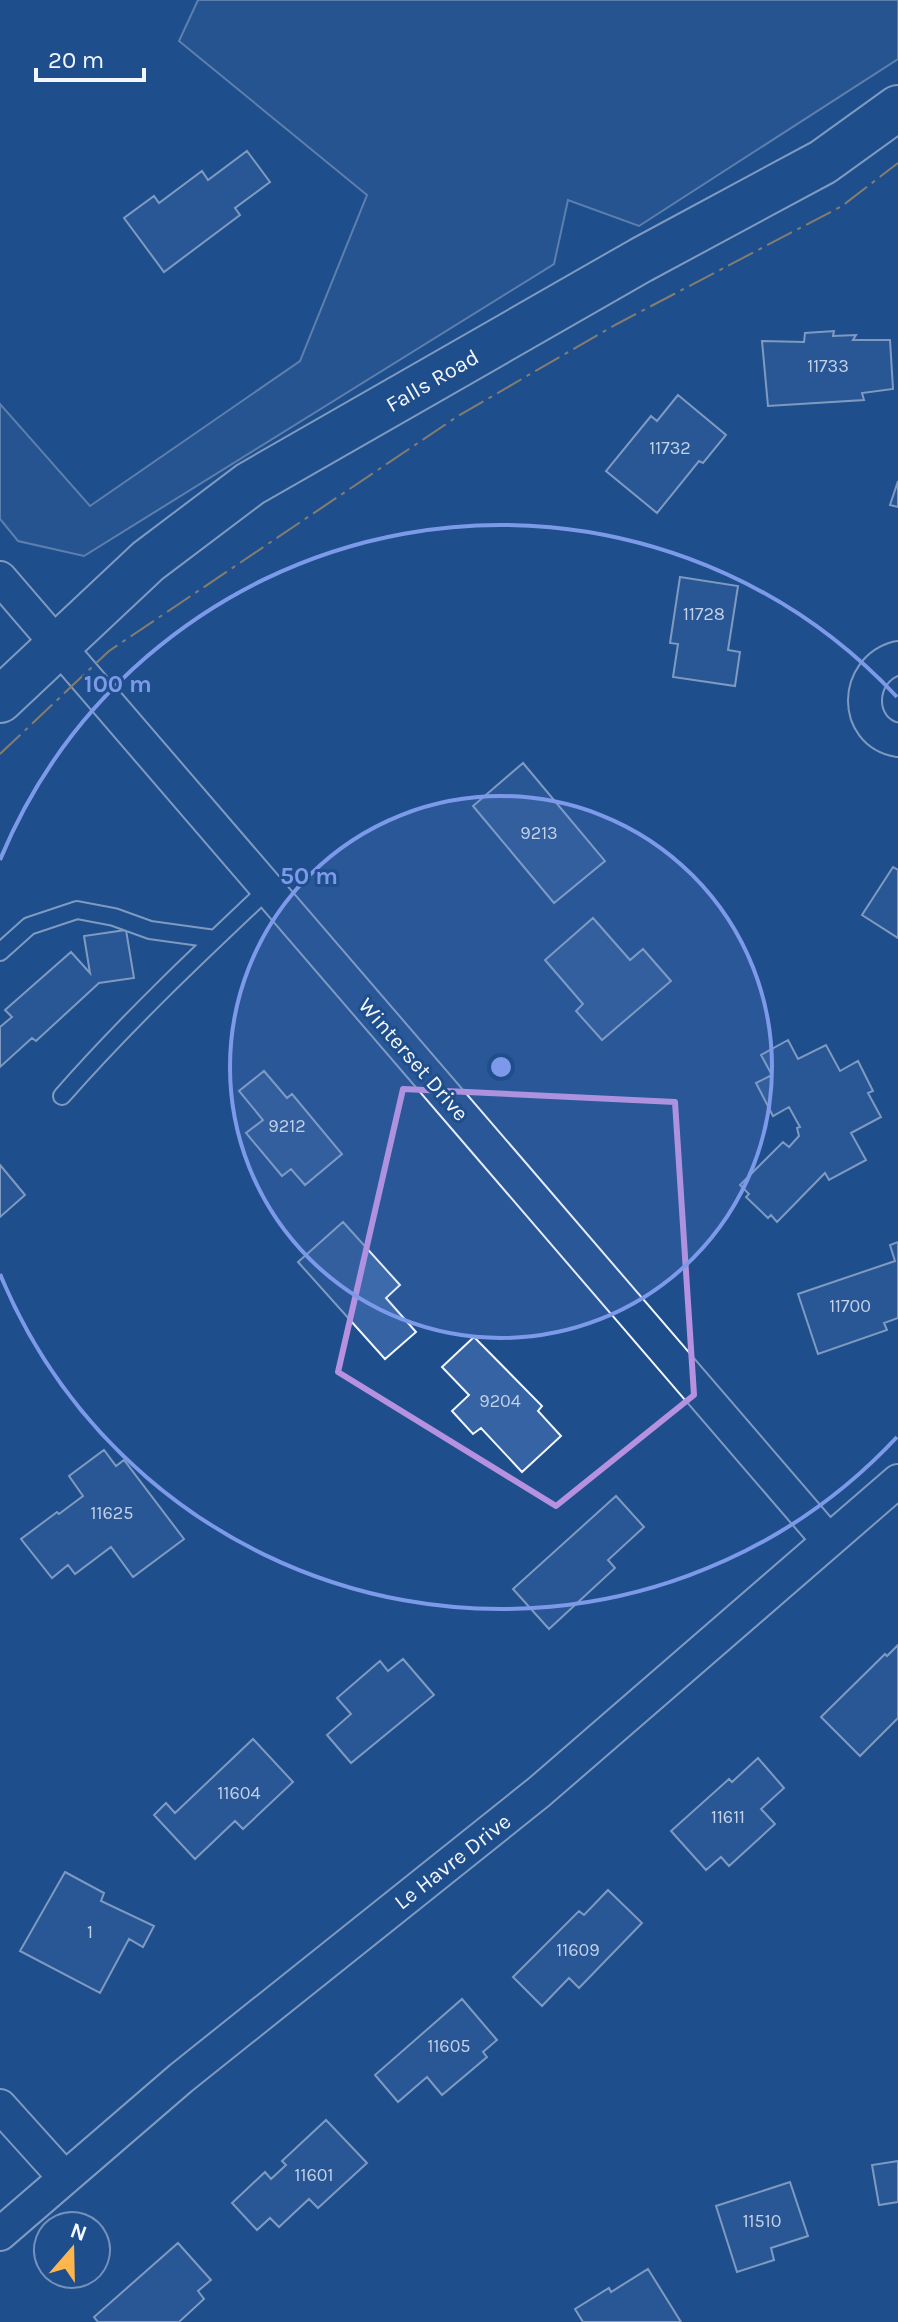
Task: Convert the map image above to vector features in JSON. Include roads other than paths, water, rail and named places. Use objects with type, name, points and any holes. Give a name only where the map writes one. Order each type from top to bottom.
[{"type":"main road","name":"Falls Road","points":[[0,700],[148,561],[250,484],[641,260],[823,162],[898,108]]},
{"type":"street","name":"Winterset Drive","points":[[0,578],[828,1540]]},
{"type":"street","points":[[898,658],[876,669],[867,683],[864,700],[868,716],[877,729],[898,740]]},
{"type":"street","name":"Le Havre Drive","points":[[0,2234],[181,2078],[539,1792],[898,1481]]},
{"type":"street","points":[[0,2106],[65,2178]]},
{"type":"lane","points":[[62,1096],[100,1053],[268,889]]},
{"type":"lane","points":[[0,952],[29,926],[77,910],[114,917],[150,930],[215,939]]}]
